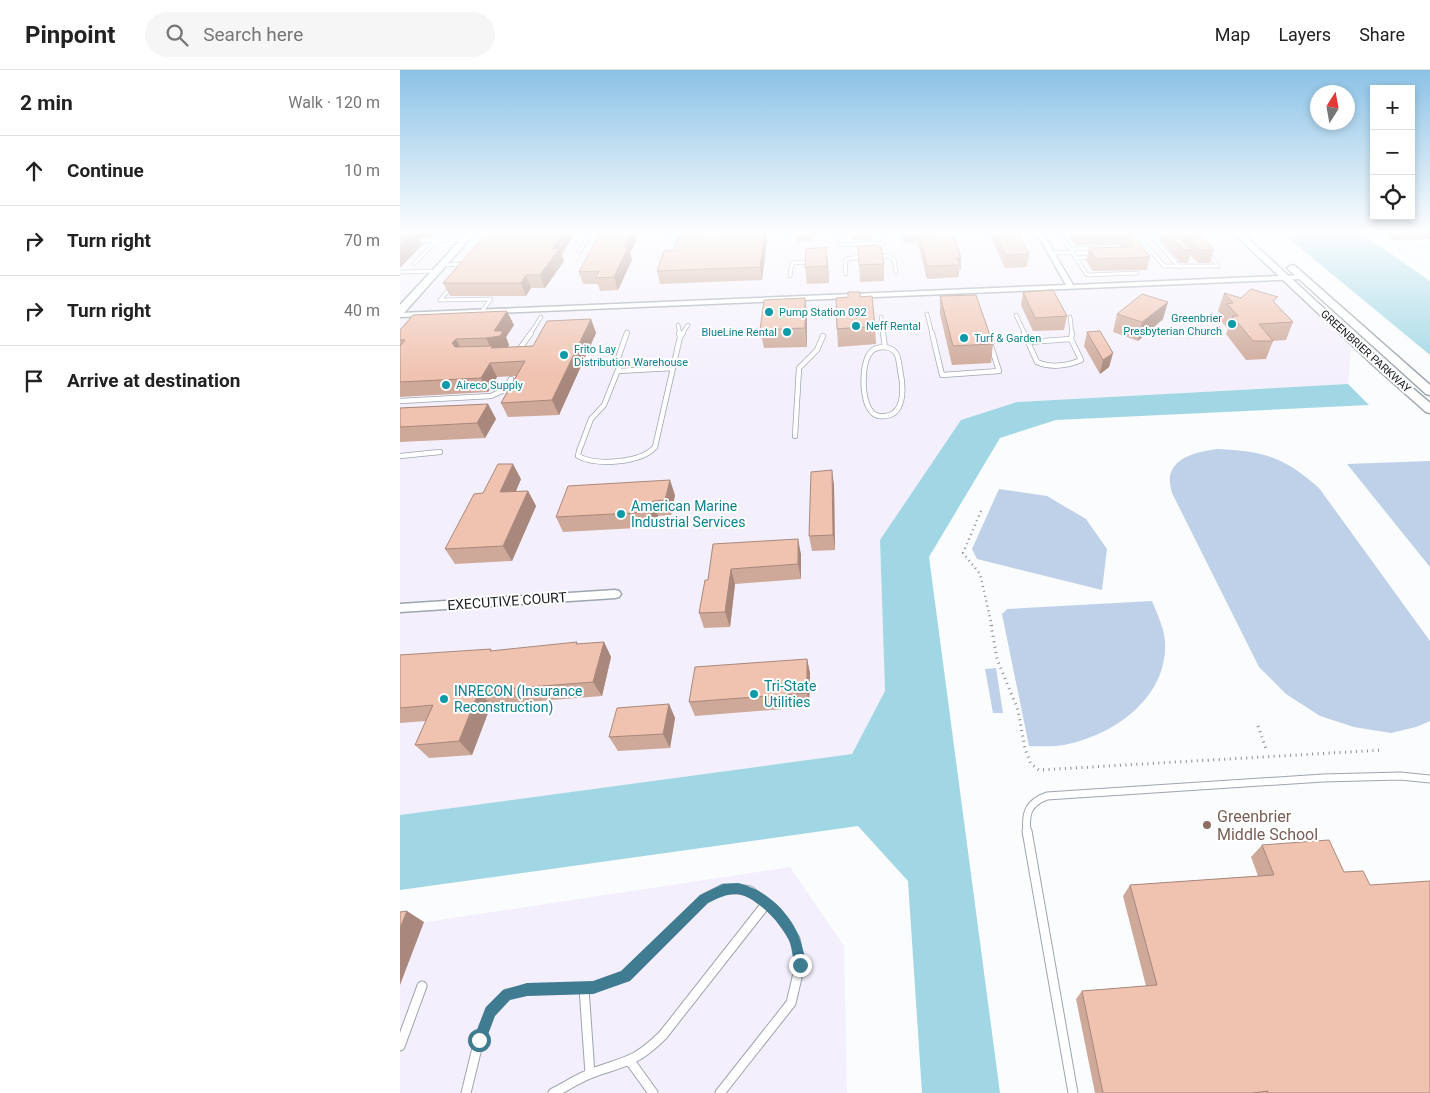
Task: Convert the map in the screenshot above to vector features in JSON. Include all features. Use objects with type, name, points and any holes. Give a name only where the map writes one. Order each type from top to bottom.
[{"type":"main road","points":[[400,313],[429,280]]},
{"type":"main road","name":"GREENBRIER PARKWAY","points":[[1288,280],[1430,409]]},
{"type":"main road","name":"GREENBRIER PARKWAY","points":[[1304,280],[1430,391]]},
{"type":"street","points":[[1067,280],[1071,287]]},
{"type":"street","points":[[400,313],[1244,280]]},
{"type":"street","name":"EXECUTIVE COURT","points":[[400,608],[615,594]]},
{"type":"lane","points":[[457,280],[440,300],[491,299],[482,311]]},
{"type":"lane","points":[[927,314],[942,374],[999,372],[988,338]]},
{"type":"lane","points":[[1016,315],[1039,364],[1076,363],[1081,360],[1071,339],[1070,317]]},
{"type":"lane","points":[[881,317],[885,347]]},
{"type":"lane","points":[[512,353],[524,346],[541,318]]},
{"type":"lane","points":[[678,325],[680,337]]},
{"type":"lane","points":[[627,332],[618,358],[620,365],[618,371],[604,405],[591,419],[579,451],[578,456],[582,460],[633,459],[651,453],[680,337],[688,325]]},
{"type":"lane","points":[[795,436],[799,368],[817,350],[823,336]]},
{"type":"lane","points":[[1028,342],[1071,339]]},
{"type":"lane","points":[[885,347],[893,349],[897,354],[903,399],[899,410],[892,416],[874,415],[869,411],[866,402],[864,360],[872,350],[885,347]]},
{"type":"lane","points":[[618,371],[673,368]]},
{"type":"lane","points":[[400,401],[491,396],[504,390],[511,379]]},
{"type":"lane","points":[[400,456],[440,452]]},
{"type":"lane","points":[[1073,1093],[1028,836],[1026,818],[1028,807],[1036,800],[1047,796],[1323,778],[1400,776],[1430,779]]},
{"type":"lane","points":[[466,1093],[479,1040],[490,1012],[507,994],[527,990],[593,988],[625,976],[704,899],[723,889],[738,889],[750,892],[777,912],[795,939],[800,965],[791,1004],[720,1093]]},
{"type":"lane","points":[[553,1093],[590,1074],[630,1060],[645,1052],[663,1035],[766,904]]},
{"type":"lane","points":[[400,1046],[422,986]]},
{"type":"lane","points":[[584,988],[590,1074]]},
{"type":"lane","points":[[630,1060],[653,1093]]},
{"type":"path","points":[[981,511],[963,553],[980,574],[988,604],[997,659],[1018,710],[1025,749],[1031,764],[1039,770],[1268,755],[1383,750]]},
{"type":"path","points":[[1258,726],[1267,752]]},
{"type":"shaded area","points":[[400,280],[1278,280],[1351,347],[1348,384],[1017,402],[880,540],[885,691],[852,754],[400,815]]},
{"type":"shaded area","points":[[1339,280],[1430,281],[1430,355]]},
{"type":"shaded area","points":[[1348,384],[1369,405],[1056,420],[1000,438],[929,557],[1000,1093],[922,1093],[908,881],[858,826],[400,890],[400,815],[852,754],[885,691],[880,540],[961,420],[1017,402]]},
{"type":"shaded area","points":[[1217,449],[1261,454],[1273,458],[1295,469],[1319,488],[1430,641],[1430,721],[1416,727],[1391,733],[1354,727],[1320,716],[1286,694],[1259,667],[1172,493],[1170,476],[1177,463],[1189,456]]},
{"type":"shaded area","points":[[1430,461],[1430,567],[1347,464]]},
{"type":"shaded area","points":[[999,489],[1047,496],[1086,519],[1107,549],[1102,590],[977,559],[972,549]]},
{"type":"shaded area","points":[[1152,601],[1164,636],[1164,662],[1157,680],[1147,697],[1134,711],[1101,733],[1064,745],[1029,746],[1002,614],[1007,609]]},
{"type":"shaded area","points":[[996,668],[1003,713],[993,713],[985,669]]},
{"type":"shaded area","points":[[790,867],[844,946],[847,1093],[400,1093],[400,926]]},
{"type":"building","points":[[446,280],[523,280],[521,283],[443,283]]},
{"type":"building","points":[[1251,289],[1278,297],[1273,301],[1293,322],[1259,324],[1273,341],[1253,341],[1232,316],[1238,316],[1227,304],[1233,303],[1224,293],[1241,298]]},
{"type":"building","points":[[1053,290],[1067,316],[1035,318],[1023,292]]},
{"type":"building","points":[[848,292],[860,292],[860,297],[872,296],[875,326],[837,329],[836,298],[848,297]]},
{"type":"building","points":[[1142,294],[1168,302],[1142,322],[1117,314]]},
{"type":"building","points":[[976,295],[993,344],[953,346],[940,296]]},
{"type":"building","points":[[805,298],[805,328],[760,330],[764,300]]},
{"type":"building","points":[[507,311],[494,331],[503,331],[500,336],[456,339],[452,343],[455,347],[533,346],[547,321],[591,319],[552,400],[501,403],[525,361],[490,363],[481,378],[400,382],[400,346],[405,340],[400,340],[400,330],[413,315]]},
{"type":"building","points":[[1100,331],[1113,353],[1103,360],[1087,332]]},
{"type":"building","points":[[488,404],[477,423],[400,427],[400,408]]},
{"type":"building","points":[[498,464],[513,464],[500,492],[528,491],[503,546],[445,549],[474,494],[483,493]]},
{"type":"building","points":[[832,470],[833,535],[809,536],[811,472]]},
{"type":"building","points":[[670,480],[665,500],[653,501],[650,512],[556,517],[568,486]]},
{"type":"building","points":[[798,539],[798,564],[731,569],[725,612],[699,613],[705,580],[708,580],[713,544]]},
{"type":"building","points":[[577,642],[576,644],[604,642],[593,682],[479,691],[459,741],[415,745],[433,705],[400,708],[400,655],[491,649],[490,651]]},
{"type":"building","points":[[807,659],[807,693],[689,702],[695,667]]},
{"type":"building","points":[[669,704],[663,734],[609,737],[617,708]]},
{"type":"building","name":"Greenbrier Middle School","points":[[1329,840],[1344,872],[1363,871],[1370,885],[1430,881],[1430,1093],[1268,1093],[1268,1091],[1252,1093],[1103,1093],[1082,991],[1157,985],[1130,885],[1274,875],[1262,845]]},
{"type":"building","points":[[407,911],[400,928],[400,912]]},
{"type":"place","name":"Pump Station 092","points":[[769,312]]},
{"type":"place","name":"Greenbrier Presbyterian Church","points":[[1232,324]]},
{"type":"place","name":"Neff Rental","points":[[856,326]]},
{"type":"place","name":"BlueLine Rental","points":[[787,332]]},
{"type":"place","name":"Turf & Garden","points":[[964,338]]},
{"type":"place","name":"Frito Lay Distribution Warehouse","points":[[564,355]]},
{"type":"place","name":"Aireco Supply","points":[[446,385]]},
{"type":"place","name":"American Marine Industrial Services","points":[[621,514]]},
{"type":"place","name":"Tri-State Utilities","points":[[754,694]]},
{"type":"place","name":"INRECON (Insurance Reconstruction)","points":[[444,699]]},
{"type":"place","name":"Greenbrier Middle School","points":[[1207,825]]},
{"type":"route","points":[[479,1040],[490,1012],[507,994],[527,990],[593,988],[625,976],[704,899],[723,889],[738,889],[750,892],[777,912],[795,939],[800,965]]}]
